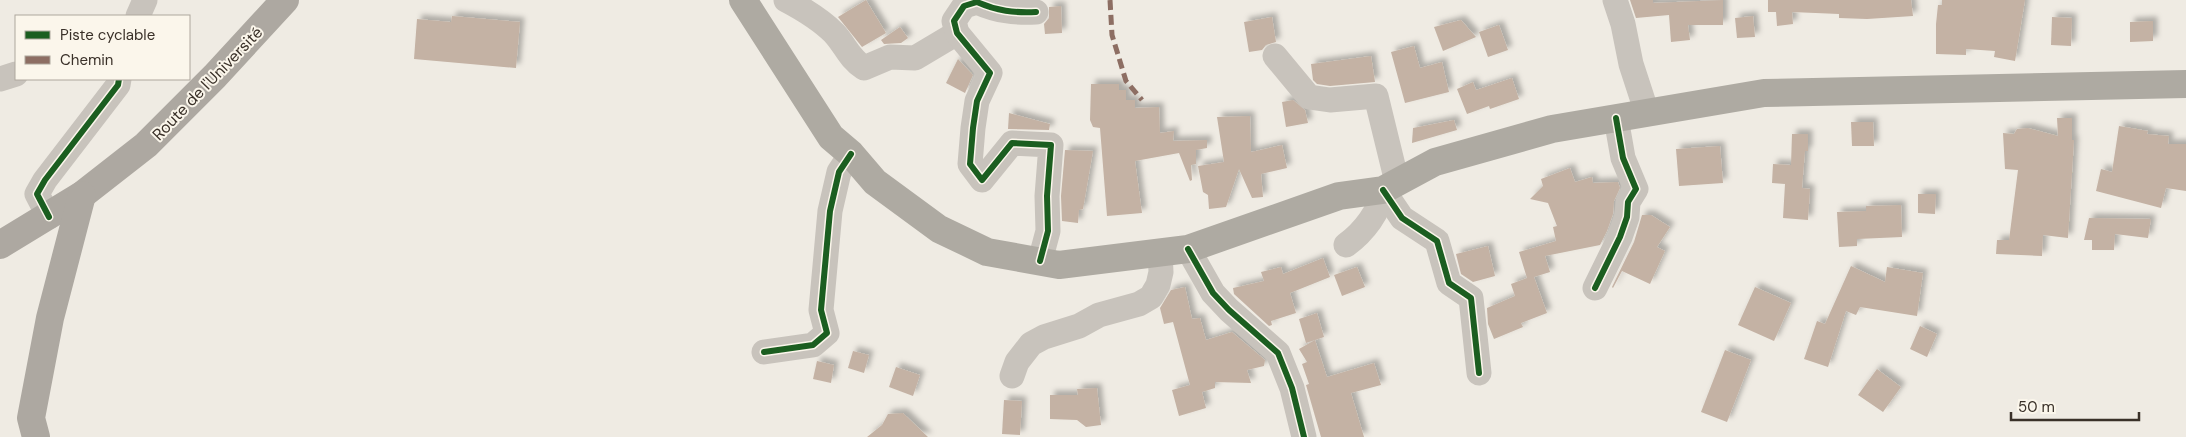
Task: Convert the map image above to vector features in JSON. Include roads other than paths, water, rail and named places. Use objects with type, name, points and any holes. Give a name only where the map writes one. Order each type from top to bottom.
[{"type":"highway","points":[[743,0],[831,137],[850,154],[875,182],[939,229],[987,252],[1059,265],[1188,249],[1339,196],[1390,186],[1436,162],[1552,129],[1764,93],[2186,84]]},
{"type":"main road","name":"Route de l'Université","points":[[0,245],[49,217],[82,195],[146,145],[215,76],[285,0]]},
{"type":"main road","points":[[36,437],[31,418],[50,318],[82,195]]},
{"type":"street","points":[[138,15],[145,0]]},
{"type":"street","points":[[786,0],[807,11],[834,34],[852,60],[864,68],[890,57],[915,58],[957,33]]},
{"type":"street","points":[[1615,0],[1624,24],[1631,64],[1647,113]]},
{"type":"street","points":[[1036,12],[1014,13],[995,10],[977,2],[964,6],[954,21],[957,33],[990,73],[977,100],[970,164],[982,180],[1012,143],[1051,145],[1047,196],[1048,231],[1040,261]]},
{"type":"street","points":[[1275,56],[1308,97],[1330,100],[1376,96],[1390,186],[1402,218],[1437,241],[1449,283],[1471,298],[1479,373]]},
{"type":"street","points":[[0,79],[15,74]]},
{"type":"street","points":[[49,217],[37,194],[45,180],[118,85],[119,80]]},
{"type":"street","points":[[1595,288],[1620,237],[1627,217],[1628,202],[1636,188],[1623,158],[1616,118]]},
{"type":"street","points":[[764,352],[813,345],[827,333],[821,310],[830,211],[839,172],[850,154]]},
{"type":"street","points":[[1346,245],[1354,240],[1375,213],[1390,186]]},
{"type":"street","points":[[1188,249],[1213,293],[1229,310],[1278,353],[1292,388],[1304,437]]},
{"type":"street","points":[[1012,376],[1017,362],[1031,344],[1044,337],[1078,326],[1099,316],[1139,304],[1151,297],[1158,285],[1161,272],[1160,252]]}]
